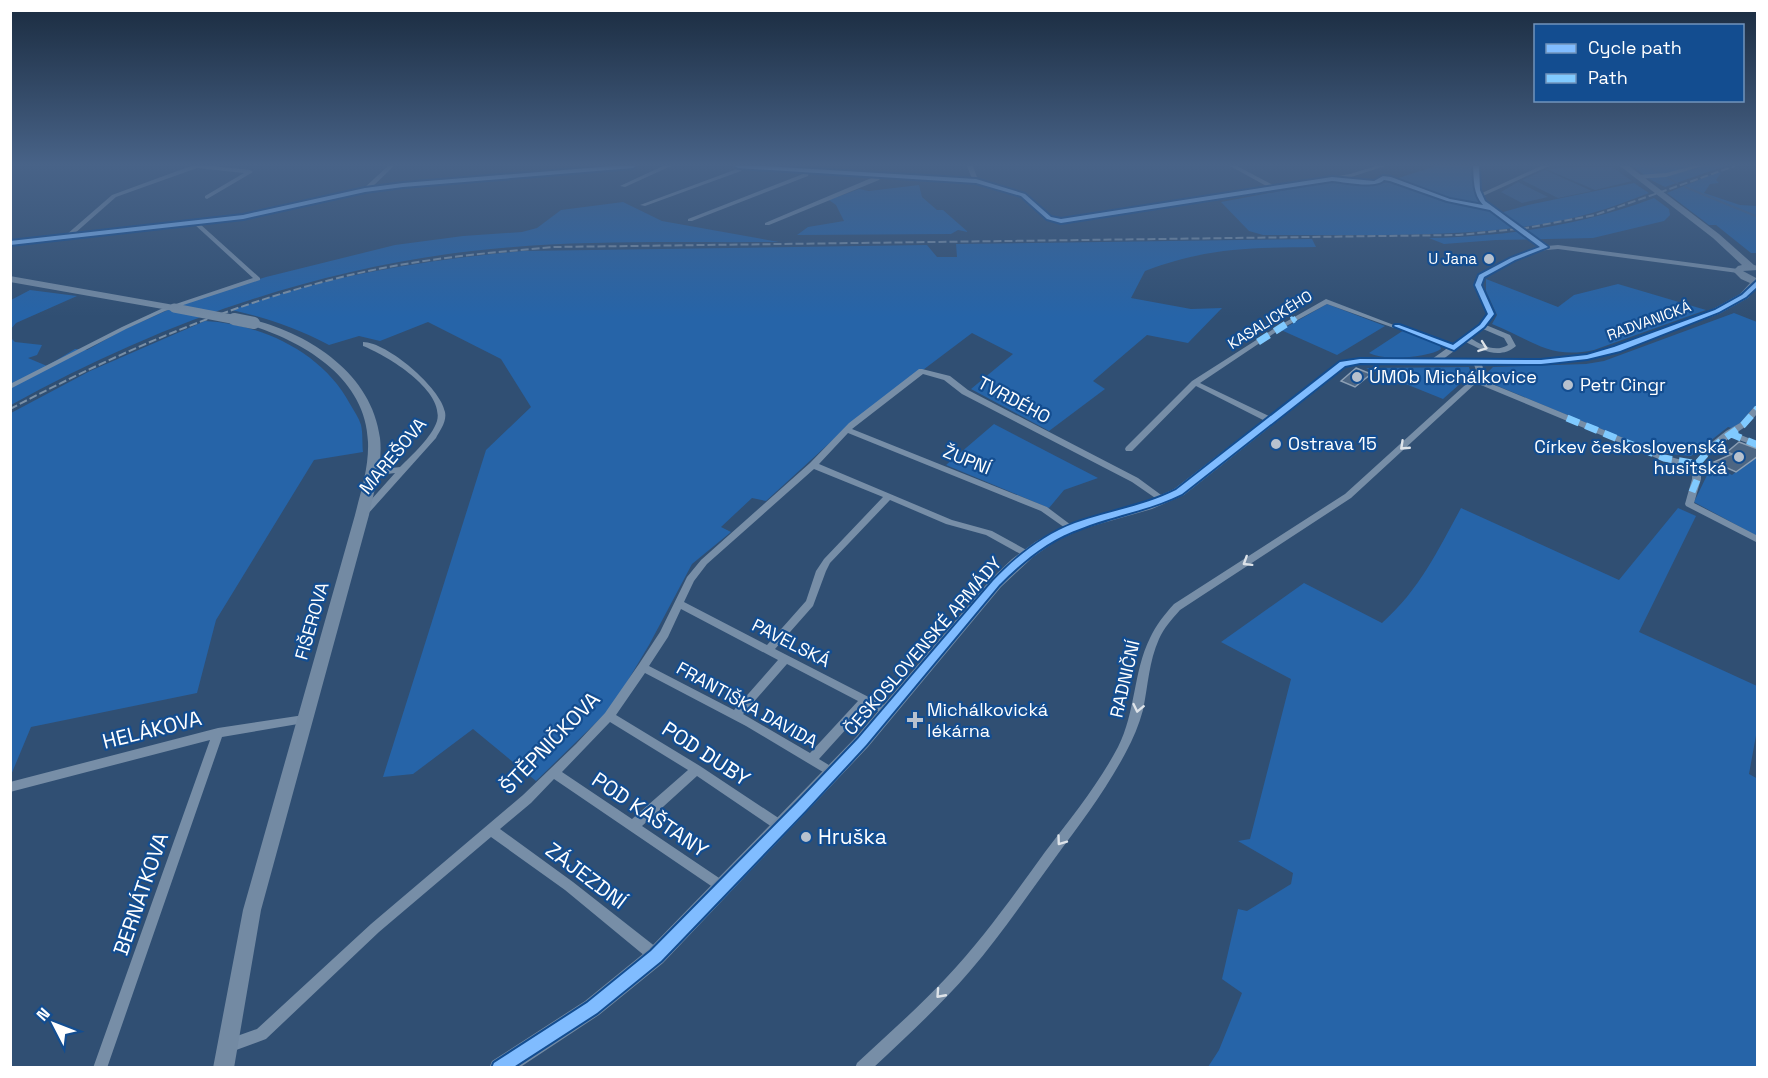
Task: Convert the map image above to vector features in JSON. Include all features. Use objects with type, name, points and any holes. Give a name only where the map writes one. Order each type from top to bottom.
[{"type":"street","points":[[68,236],[88,216]]},
{"type":"street","points":[[10,243],[197,224],[244,216]]},
{"type":"street","points":[[690,220],[700,216]]},
{"type":"street","points":[[767,224],[786,216]]},
{"type":"street","points":[[1046,216],[1069,221],[1099,216]]},
{"type":"street","points":[[1689,216],[1754,268]]},
{"type":"street","points":[[10,387],[124,328],[172,307],[258,279],[197,224]]},
{"type":"street","points":[[1527,234],[1545,247]]},
{"type":"street","points":[[1435,362],[1482,326],[1491,314],[1478,285],[1480,276],[1520,256],[1545,247],[1738,271],[1741,268],[1754,268]]},
{"type":"street","points":[[1738,271],[1743,277],[1757,282]]},
{"type":"street","name":"FIŠEROVA","points":[[10,279],[254,323],[310,346],[346,378],[364,402],[372,428],[375,454],[362,515],[252,910],[223,1068]]},
{"type":"street","name":"RADVANICKÁ","points":[[1541,362],[1587,357],[1628,345],[1734,304],[1757,282]]},
{"type":"street","name":"KASALICKÉHO","points":[[1129,449],[1195,383],[1326,301],[1396,327]]},
{"type":"street","points":[[1466,339],[1489,350],[1507,350],[1512,346],[1507,337],[1482,326]]},
{"type":"street","name":"MAREŠOVA","points":[[362,515],[433,435],[441,422],[442,411],[432,391],[422,381],[382,350],[366,344]]},
{"type":"street","name":"ČESKOSLOVENSKÉ ARMÁDY","points":[[499,1068],[592,1008],[656,956],[833,773],[888,712],[996,583],[1027,554],[1049,539],[1071,528],[1164,500],[1191,484],[1342,363],[1357,361],[1541,362]]},
{"type":"street","points":[[1477,362],[1480,370],[1474,380],[1664,458],[1697,464]]},
{"type":"street","name":"TVRDÉHO","points":[[856,422],[922,371],[933,373],[947,378],[965,392],[1135,480],[1164,500]]},
{"type":"street","name":"RADNIČNÍ","points":[[862,1068],[936,999],[969,961],[1073,824],[1123,749],[1134,725],[1147,656],[1153,636],[1165,618],[1177,607],[1348,496],[1474,380]]},
{"type":"street","points":[[1195,383],[1270,420]]},
{"type":"street","points":[[1758,408],[1737,429],[1705,452],[1697,464],[1699,475],[1692,489],[1689,504],[1758,540]]},
{"type":"street","name":"ŠTĚPNIČKOVA","points":[[226,1047],[261,1034],[375,928],[491,830],[554,773],[609,716],[644,667],[664,634],[690,579],[704,562],[813,465],[856,422]]},
{"type":"street","name":"ŽUPNÍ","points":[[847,430],[1044,509],[1071,528]]},
{"type":"street","points":[[1729,433],[1758,445]]},
{"type":"street","points":[[813,465],[949,522],[989,533],[1027,554]]},
{"type":"street","points":[[371,473],[402,470]]},
{"type":"street","points":[[768,650],[810,603],[821,571],[827,561],[888,497]]},
{"type":"street","name":"PAVELSKÁ","points":[[678,603],[888,712]]},
{"type":"street","points":[[736,715],[785,659]]},
{"type":"street","name":"FRANTIŠKA DAVIDA","points":[[644,667],[736,715],[833,773]]},
{"type":"street","points":[[812,759],[866,700]]},
{"type":"street","name":"POD DUBY","points":[[609,716],[696,769],[782,827]]},
{"type":"street","name":"HELÁKOVA","points":[[10,787],[218,733],[304,719]]},
{"type":"street","name":"BERNÁTKOVA","points":[[100,1068],[218,733]]},
{"type":"street","points":[[632,827],[696,769]]},
{"type":"street","name":"POD KAŠTANY","points":[[554,773],[724,888]]},
{"type":"street","name":"ZÁJEZDNÍ","points":[[491,830],[569,886],[656,956]]},
{"type":"shaded area","points":[[553,216],[652,216],[662,221],[779,242],[625,242],[510,247],[411,260],[351,272],[292,287],[176,327],[65,376],[11,405],[10,337],[15,342],[42,345],[37,355],[28,358],[47,366],[75,349],[87,350],[123,330],[188,301],[266,277],[395,245],[463,236],[522,232],[537,228]]},
{"type":"shaded area","points":[[842,216],[950,216],[968,232],[958,230],[951,234],[797,235],[808,227],[844,221]]},
{"type":"shaded area","points":[[1235,216],[1577,216],[1514,228],[1429,234],[1263,235],[1249,231]]},
{"type":"shaded area","points":[[1597,216],[1669,216],[1664,221],[1593,238],[1496,240],[1444,244],[1429,238],[1516,232]]},
{"type":"shaded area","points":[[1698,216],[1757,216],[1757,253],[1751,253],[1716,225],[1709,225]]},
{"type":"shaded area","points":[[1312,239],[1316,247],[1230,250],[1189,257],[1145,271],[1131,298],[1191,309],[1222,308],[1188,343],[1147,335],[1093,381],[1105,389],[1049,431],[971,389],[1013,354],[972,333],[846,428],[766,501],[752,498],[721,527],[731,532],[692,564],[649,645],[612,707],[536,781],[473,729],[413,774],[383,777],[486,450],[531,407],[501,359],[428,322],[380,341],[359,336],[329,345],[282,324],[232,310],[303,288],[375,271],[449,259],[523,251],[927,245],[937,257],[957,257],[956,244]]},
{"type":"shaded area","points":[[1486,279],[1558,307],[1574,295],[1618,284],[1706,310],[1594,350],[1564,352],[1540,346],[1492,324],[1497,315],[1486,291]]},
{"type":"shaded area","points":[[30,290],[77,296],[16,323],[11,329],[11,300]]},
{"type":"shaded area","points":[[1327,304],[1385,326],[1337,355],[1281,330]]},
{"type":"shaded area","points":[[1734,313],[1757,322],[1757,405],[1735,429],[1728,427],[1691,456],[1658,453],[1481,379],[1493,367],[1586,364],[1604,361]]},
{"type":"shaded area","points":[[205,321],[226,323],[269,335],[289,344],[324,370],[338,386],[359,420],[362,428],[363,452],[314,460],[216,620],[197,693],[31,727],[11,775],[11,413],[90,371]]},
{"type":"shaded area","points":[[1404,330],[1439,343],[1441,349],[1426,355],[1405,357],[1385,357],[1369,353]]},
{"type":"shaded area","points":[[1469,367],[1471,374],[1443,399],[1366,368]]},
{"type":"shaded area","points":[[994,424],[1098,478],[1064,490],[1049,508],[946,465]]},
{"type":"shaded area","points":[[1757,455],[1757,536],[1694,502],[1712,465],[1732,475]]},
{"type":"shaded area","points":[[1461,508],[1619,580],[1678,508],[1696,516],[1639,632],[1757,686],[1757,730],[1749,774],[1758,779],[1757,1067],[1208,1067],[1219,1050],[1242,993],[1222,979],[1238,909],[1247,911],[1291,884],[1293,873],[1238,841],[1250,839],[1291,679],[1221,642],[1304,583],[1382,623],[1417,583]]},
{"type":"building","name":"ÚMOb Michálkovice","points":[[1356,368],[1371,374],[1355,387],[1341,381]]},
{"type":"building","name":"Církev československá husitská","points":[[1739,442],[1758,449],[1758,456],[1736,472],[1714,462],[1732,454],[1727,452]]},
{"type":"railway","points":[[10,409],[129,351],[253,303],[338,278],[392,266],[446,258],[554,247],[1459,235],[1526,228],[1588,216]]},
{"type":"marked path","points":[[1258,342],[1296,318]]},
{"type":"marked path","points":[[1697,464],[1720,440],[1743,425],[1758,408]]},
{"type":"marked path","points":[[1567,418],[1664,458],[1697,464]]},
{"type":"marked path","points":[[1729,433],[1758,445]]},
{"type":"marked path","points":[[1692,492],[1699,475],[1697,464]]},
{"type":"cycle path","points":[[10,243],[246,216]]},
{"type":"cycle path","points":[[1047,216],[1061,221],[1091,216]]},
{"type":"cycle path","points":[[1503,216],[1545,247]]},
{"type":"cycle path","points":[[1397,326],[1454,348],[1482,326],[1491,314],[1478,285],[1481,276],[1513,259],[1545,247]]},
{"type":"cycle path","points":[[499,1068],[592,1008],[656,956],[862,742],[996,583],[1040,545],[1064,531],[1147,506],[1179,492],[1343,364],[1360,361],[1541,362],[1587,357],[1617,349],[1717,311],[1744,296],[1758,282]]},
{"type":"place","name":"U Jana","points":[[1489,259]]},
{"type":"place","name":"ÚMOb Michálkovice","points":[[1357,377]]},
{"type":"place","name":"Petr Cingr","points":[[1568,385]]},
{"type":"place","name":"Ostrava 15","points":[[1276,444]]},
{"type":"place","name":"Církev československá husitská","points":[[1739,457]]},
{"type":"place","name":"Michálkovická lékárna","points":[[915,720]]},
{"type":"place","name":"Hruška","points":[[806,837]]}]
